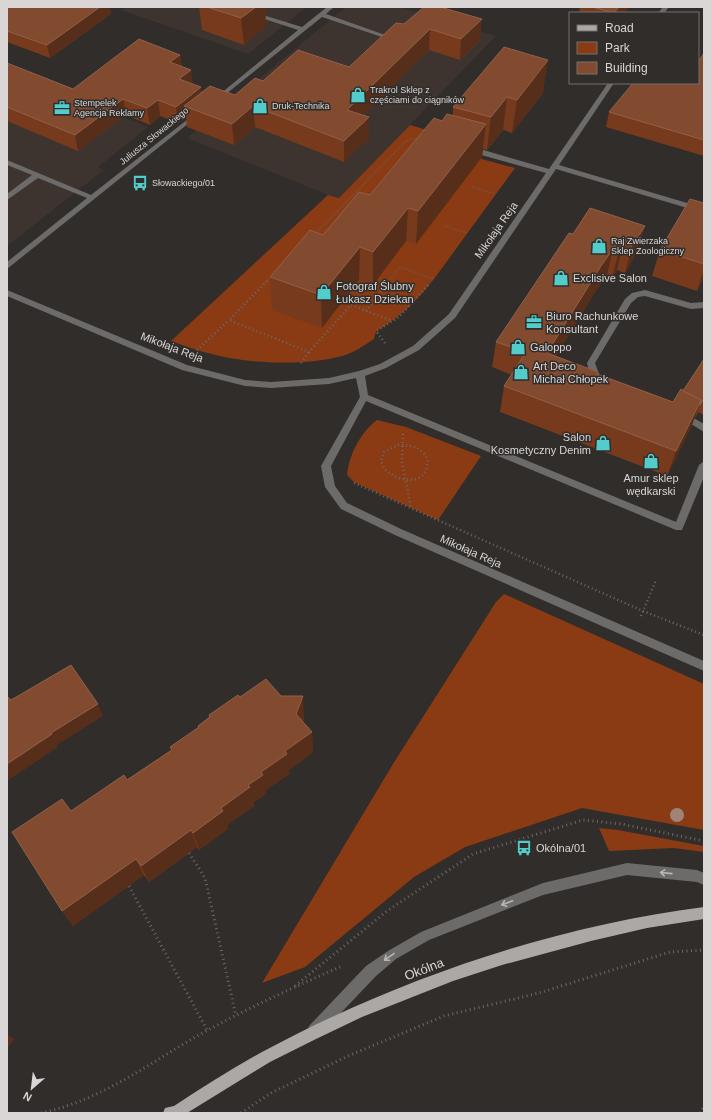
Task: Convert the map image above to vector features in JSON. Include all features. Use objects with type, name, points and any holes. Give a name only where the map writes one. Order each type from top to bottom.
[{"type":"main road","name":"Okólna","points":[[174,1113],[253,1063],[313,1032],[420,986],[495,961],[619,927],[704,912]]},
{"type":"street","points":[[231,7],[303,30]]},
{"type":"street","name":"Juliusza Słowackiego","points":[[7,266],[331,7]]},
{"type":"street","points":[[322,15],[402,42]]},
{"type":"street","name":"Mikołaja Reja","points":[[7,292],[184,368],[245,383],[271,384],[329,381],[360,374],[383,366],[416,348],[452,316],[610,84]]},
{"type":"street","points":[[462,147],[553,169],[704,211]]},
{"type":"street","points":[[7,162],[92,198]]},
{"type":"street","points":[[7,198],[37,175]]},
{"type":"street","points":[[609,384],[595,376],[592,363],[628,301],[635,295],[645,293],[691,306],[704,305]]},
{"type":"street","points":[[360,374],[364,397],[680,527],[704,465]]},
{"type":"street","name":"Mikołaja Reja","points":[[364,397],[326,466],[330,487],[344,506],[398,532],[704,666]]},
{"type":"street","points":[[674,411],[688,417],[704,429]]},
{"type":"street","points":[[313,1032],[371,971],[392,955],[425,936],[543,889],[627,869],[704,878]]},
{"type":"path","points":[[312,237],[405,142],[411,139],[426,140]]},
{"type":"path","points":[[472,187],[496,194]]},
{"type":"path","points":[[445,226],[467,233]]},
{"type":"path","points":[[366,311],[400,267],[434,279]]},
{"type":"path","points":[[193,354],[273,276]]},
{"type":"path","points":[[380,346],[385,344],[376,331],[399,317],[430,284]]},
{"type":"path","points":[[298,367],[309,352],[351,305],[392,321]]},
{"type":"path","points":[[229,320],[309,352]]},
{"type":"path","points":[[403,432],[402,462],[411,508]]},
{"type":"path","points":[[403,444],[417,447],[422,451],[428,460],[426,470],[423,474],[418,477],[405,480],[391,476],[383,466],[382,461],[386,451],[391,447],[403,444]]},
{"type":"path","points":[[350,478],[363,488],[643,611],[704,635]]},
{"type":"path","points":[[633,635],[656,580]]},
{"type":"path","points":[[41,1113],[58,1111],[102,1092],[208,1030],[292,989],[387,911],[473,854],[583,820],[620,824],[704,841]]},
{"type":"path","points":[[189,853],[205,878],[236,1016]]},
{"type":"path","points":[[129,886],[208,1030]]},
{"type":"path","points":[[242,1113],[271,1093],[341,1060],[444,1016],[539,994],[670,952],[704,950]]},
{"type":"path","points":[[700,1113],[704,1107]]},
{"type":"shaded area","points":[[126,7],[307,7],[248,54],[121,10]]},
{"type":"shaded area","points":[[346,7],[401,7],[496,36],[339,198],[328,195],[187,138]]},
{"type":"shaded area","points":[[22,75],[148,127],[98,167],[104,170],[7,246],[7,85]]},
{"type":"green space","points":[[410,125],[437,133],[434,146],[515,168],[434,279],[408,308],[376,331],[374,339],[346,355],[328,359],[295,362],[259,362],[242,360],[202,351],[171,341],[328,195],[339,198]]},
{"type":"green space","points":[[377,420],[406,427],[481,456],[438,520],[354,482],[347,475],[350,459],[357,444],[371,425]]},
{"type":"green space","points":[[504,594],[704,684],[704,830],[582,808],[465,847],[414,877],[305,967],[262,983],[393,764],[496,602]]},
{"type":"green space","points":[[599,828],[618,830],[704,846],[704,852],[674,848],[609,851]]},
{"type":"building","points":[[7,7],[100,7],[47,45],[7,31]]},
{"type":"building","points":[[207,7],[256,7],[241,18]]},
{"type":"building","points":[[424,7],[440,7],[482,19],[461,39],[430,29],[347,110],[369,117],[344,141],[253,106],[232,124],[184,106],[210,86],[235,95],[255,78],[263,81],[298,50],[349,67],[396,23],[404,24]]},
{"type":"building","points":[[592,7],[619,7],[615,12]]},
{"type":"building","points":[[139,39],[180,55],[170,62],[191,70],[179,79],[201,87],[176,107],[158,100],[147,108],[123,99],[75,135],[7,107],[7,63],[73,89]]},
{"type":"building","points":[[504,47],[548,60],[517,100],[507,97],[491,117],[453,107]]},
{"type":"building","points":[[704,53],[704,140],[609,112],[632,84],[699,84],[699,60]]},
{"type":"building","points":[[447,114],[486,124],[418,211],[408,208],[373,252],[360,247],[321,295],[270,277],[310,230],[323,235],[359,192],[370,195],[434,118],[442,121]]},
{"type":"building","points":[[690,199],[704,203],[704,264],[660,250]]},
{"type":"building","points":[[590,208],[645,226],[632,246],[623,244],[619,251],[613,249],[547,353],[598,372],[597,374],[673,402],[681,389],[701,400],[676,451],[504,386],[526,352],[496,342],[569,233],[573,234]]},
{"type":"building","points":[[704,359],[704,401],[703,400],[700,405],[701,400],[683,391]]},
{"type":"building","points":[[71,665],[98,704],[51,733],[52,734],[7,764],[7,697],[11,700]]},
{"type":"building","points":[[266,679],[281,696],[303,696],[296,714],[312,732],[285,751],[287,754],[261,772],[263,775],[248,785],[250,787],[221,808],[223,811],[193,833],[191,830],[141,866],[136,859],[62,911],[12,832],[62,799],[71,811],[124,775],[127,780],[172,750],[170,747],[199,727],[198,726],[210,717],[209,715],[238,695],[240,697]]},
{"type":"place","name":"Trakrol Sklep z częściami do ciągników","points":[[358,95]]},
{"type":"place","name":"Druk-Technika","points":[[260,106]]},
{"type":"place","name":"Stempelek Agencja Reklamy","points":[[62,108]]},
{"type":"place","name":"Słowackiego/01","points":[[140,183]]},
{"type":"place","name":"Raj Zwierzaka Sklep Zoologiczny","points":[[599,246]]},
{"type":"place","name":"Exclisive Salon","points":[[561,278]]},
{"type":"place","name":"Fotograf Ślubny Łukasz Dziekan","points":[[324,292]]},
{"type":"place","name":"Biuro Rachunkowe Konsultant","points":[[534,322]]},
{"type":"place","name":"Galoppo","points":[[518,347]]},
{"type":"place","name":"Art Deco Michał Chłopek","points":[[521,372]]},
{"type":"place","name":"Salon Kosmetyczny Denim","points":[[603,443]]},
{"type":"place","name":"Amur sklep wędkarski","points":[[651,461]]},
{"type":"place","name":"Okólna/01","points":[[524,848]]}]
